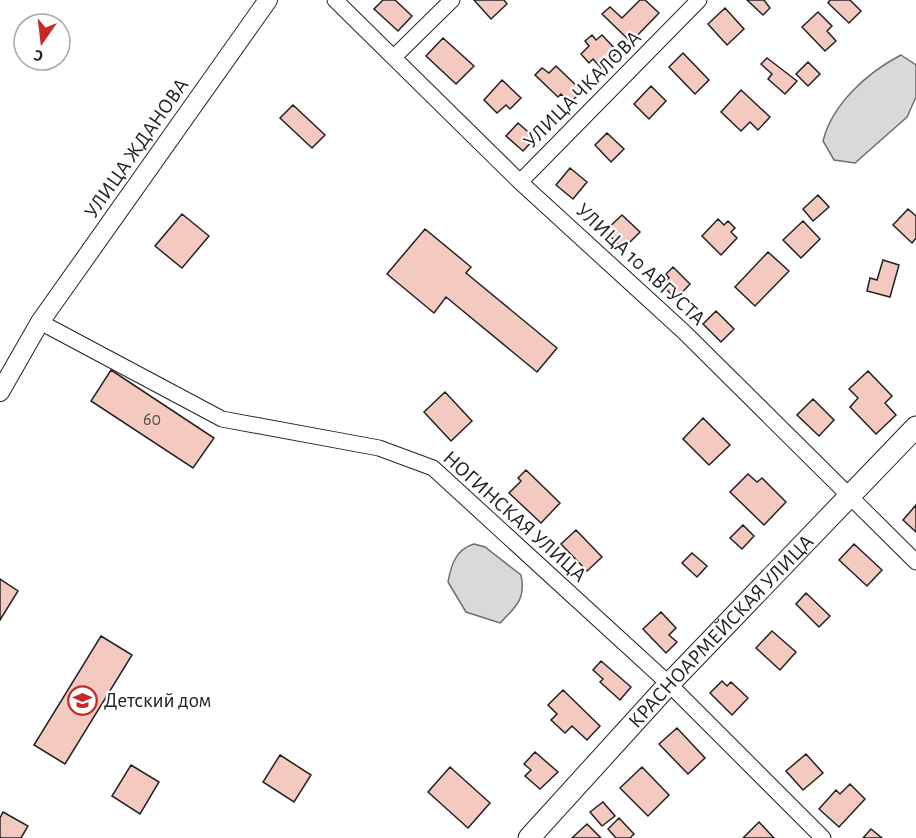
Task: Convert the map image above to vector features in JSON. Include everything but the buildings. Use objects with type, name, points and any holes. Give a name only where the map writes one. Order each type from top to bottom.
[{"type":"main road","name":"КРАСНОАРМЕЙСКАЯ УЛИЦА","points":[[529,838],[669,684],[916,427]]},
{"type":"street","name":"УЛИЦА ЖДАНОВА","points":[[0,392],[40,322],[268,0]]},
{"type":"street","name":"УЛИЦА 10 АВГУСТА","points":[[335,0],[395,56],[520,182],[683,331],[916,562]]},
{"type":"street","points":[[395,56],[452,0]]},
{"type":"street","name":"УЛИЦА ЧКАЛОВА","points":[[520,182],[699,0]]},
{"type":"street","name":"НОГИНСКАЯ УЛИЦА","points":[[40,322],[222,420],[379,448],[433,468],[669,684],[823,838]]},
{"type":"shaded area","points":[[901,55],[916,65],[916,97],[907,117],[855,163],[834,160],[823,141],[834,114],[864,80]]},
{"type":"shaded area","points":[[474,544],[485,547],[521,575],[521,597],[500,623],[466,612],[448,582],[455,558],[468,546]]},
{"type":"place","name":"Детский дом","points":[[83,700]]}]
